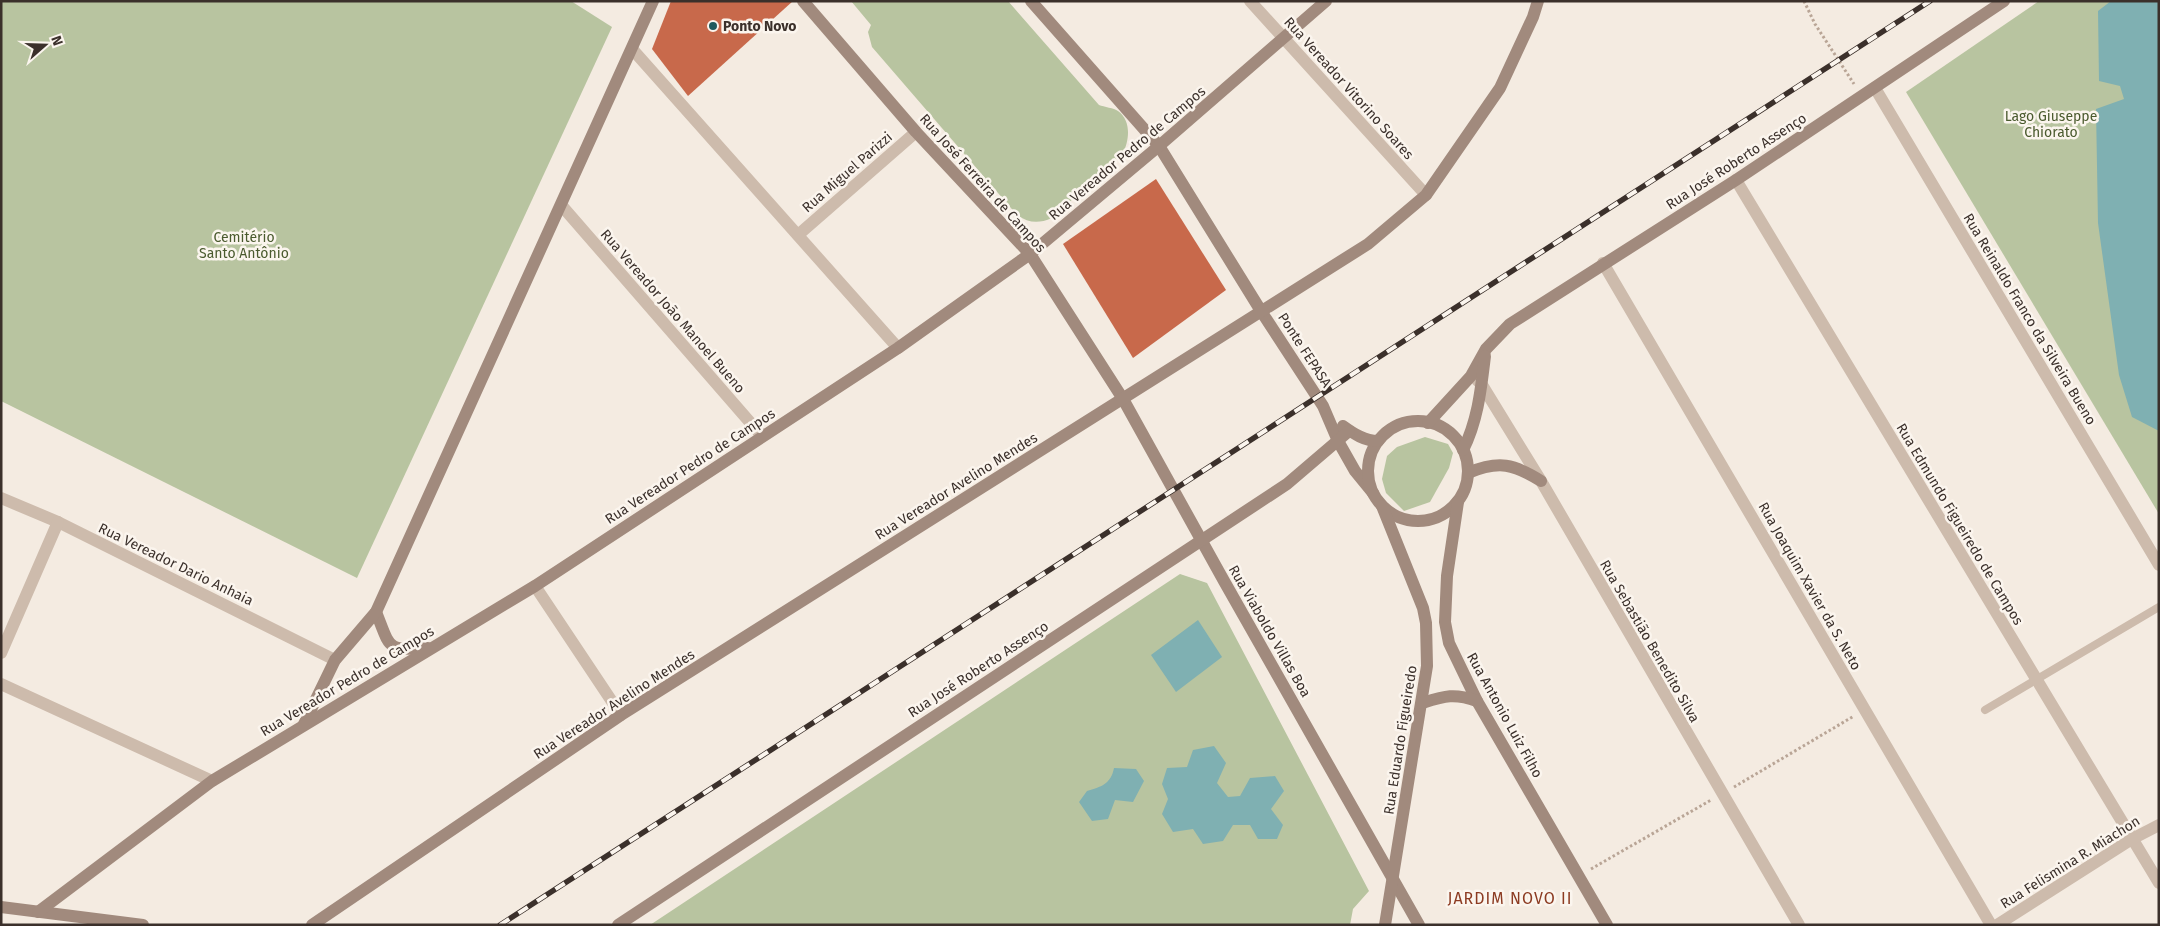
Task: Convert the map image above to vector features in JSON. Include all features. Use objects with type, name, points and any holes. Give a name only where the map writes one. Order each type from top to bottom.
[{"type":"main road","points":[[303,724],[335,660],[376,612],[633,50],[653,1]]},
{"type":"main road","name":"Rua José Ferreira de Campos","points":[[802,1],[916,132],[1030,254],[1123,399]]},
{"type":"main road","name":"Ponte FEPASA","points":[[1031,1],[1159,146],[1261,311],[1326,411]]},
{"type":"main road","name":"Rua Vereador Pedro de Campos","points":[[38,912],[212,781],[303,724],[535,586],[898,348],[1030,254],[1159,146],[1326,1]]},
{"type":"main road","name":"Rua Vereador Avelino Mendes","points":[[312,925],[622,715],[1368,244],[1426,195],[1500,88],[1533,17],[1538,1]]},
{"type":"main road","name":"Rua José Roberto Assenço","points":[[1428,422],[1471,376],[1486,349],[1510,324],[1736,180],[2004,1]]},
{"type":"main road","points":[[1463,450],[1475,422],[1486,349]]},
{"type":"main road","name":"Rua Viaboldo Villas Boa","points":[[1123,399],[1419,925]]},
{"type":"main road","points":[[1326,411],[1349,431],[1371,441],[1378,442]]},
{"type":"main road","points":[[1326,411],[1338,440],[1355,472],[1382,506],[1400,518],[1421,522],[1442,516],[1458,502],[1467,483],[1468,473],[1463,450],[1454,437],[1442,428],[1428,422],[1402,424],[1389,431],[1378,442],[1370,458],[1369,476],[1373,493]]},
{"type":"main road","name":"Rua José Roberto Assenço","points":[[618,925],[1286,484],[1349,431]]},
{"type":"main road","points":[[1468,473],[1494,464],[1512,465],[1541,481]]},
{"type":"main road","name":"Rua Antonio Luiz Filho","points":[[1458,502],[1447,576],[1445,622],[1449,643],[1478,701],[1607,925]]},
{"type":"main road","name":"Rua Eduardo Figueiredo","points":[[1382,506],[1413,582],[1424,616],[1427,666],[1384,925]]},
{"type":"main road","points":[[376,612],[388,643],[398,650],[430,648]]},
{"type":"main road","points":[[1422,703],[1445,696],[1460,695],[1478,701]]},
{"type":"main road","points":[[1,907],[143,925]]},
{"type":"street","name":"Rua Vereador Vitorino Soares","points":[[1250,1],[1426,195]]},
{"type":"street","points":[[633,50],[898,348]]},
{"type":"street","name":"Rua Reinaldo Franco da Silveira Bueno","points":[[1875,88],[2159,565]]},
{"type":"street","name":"Rua Miguel Parizzi","points":[[798,236],[916,132]]},
{"type":"street","name":"Rua Edmundo Figueiredo de Campos","points":[[1736,180],[2159,883]]},
{"type":"street","name":"Rua Vereador João Manoel Bueno","points":[[562,206],[762,436]]},
{"type":"street","name":"Rua Joaquim Xavier da S. Neto","points":[[1603,263],[1991,925]]},
{"type":"street","name":"Rua Sebastião Benedito Silva","points":[[1471,376],[1482,385],[1541,481],[1799,925]]},
{"type":"street","name":"Rua Vereador Dario Anhaia","points":[[1,498],[58,522],[335,660]]},
{"type":"street","points":[[1,653],[58,522]]},
{"type":"street","points":[[535,586],[622,715]]},
{"type":"street","points":[[1,684],[212,781]]},
{"type":"street","name":"Rua Felismina R. Miachon","points":[[1997,925],[2132,839],[2159,825]]},
{"type":"lane","points":[[1985,710],[2159,607]]},
{"type":"path","points":[[1804,1],[1815,24],[1862,97]]},
{"type":"green space","name":"Cemitério Santo Antônio","points":[[1,1],[571,1],[612,27],[357,578],[1,401]]},
{"type":"green space","points":[[851,1],[1008,1],[1099,105],[1116,110],[1126,120],[1128,137],[1123,153],[1052,218],[1038,222],[1021,218],[872,47],[868,32],[871,25]]},
{"type":"green space","name":"Lago Giuseppe Chiorato","points":[[2039,1],[2159,1],[2159,514],[1906,92]]},
{"type":"green space","points":[[1425,437],[1448,444],[1453,453],[1449,468],[1430,502],[1404,511],[1386,493],[1382,479],[1387,456],[1397,447]]},
{"type":"green space","points":[[1180,574],[1207,583],[1369,891],[1353,909],[1350,925],[650,925]]},
{"type":"water","points":[[2111,1],[2159,1],[2159,431],[2132,417],[2119,375],[2098,223],[2096,109],[2124,99],[2120,86],[2099,81],[2098,11]]},
{"type":"water","points":[[1198,620],[1222,657],[1176,692],[1151,655]]},
{"type":"water","points":[[1214,746],[1226,763],[1217,783],[1228,797],[1240,796],[1250,778],[1275,776],[1284,791],[1271,809],[1283,825],[1277,839],[1258,839],[1250,825],[1233,825],[1223,841],[1203,844],[1193,829],[1173,832],[1162,814],[1168,799],[1162,784],[1167,768],[1187,767],[1193,750]]},
{"type":"water","points":[[1114,768],[1136,769],[1144,781],[1133,802],[1115,800],[1108,819],[1092,821],[1079,802],[1087,791],[1105,784],[1113,773]]},
{"type":"building","name":"Ponto Novo","points":[[671,1],[793,1],[688,96],[652,49]]},
{"type":"building","points":[[1156,179],[1226,290],[1133,358],[1063,244]]},
{"type":"railway","points":[[500,925],[1930,1]]},
{"type":"place","name":"Ponto Novo","points":[[713,26]]},
{"type":"district","name":"JARDIM NOVO II","points":[[1510,898]]}]
